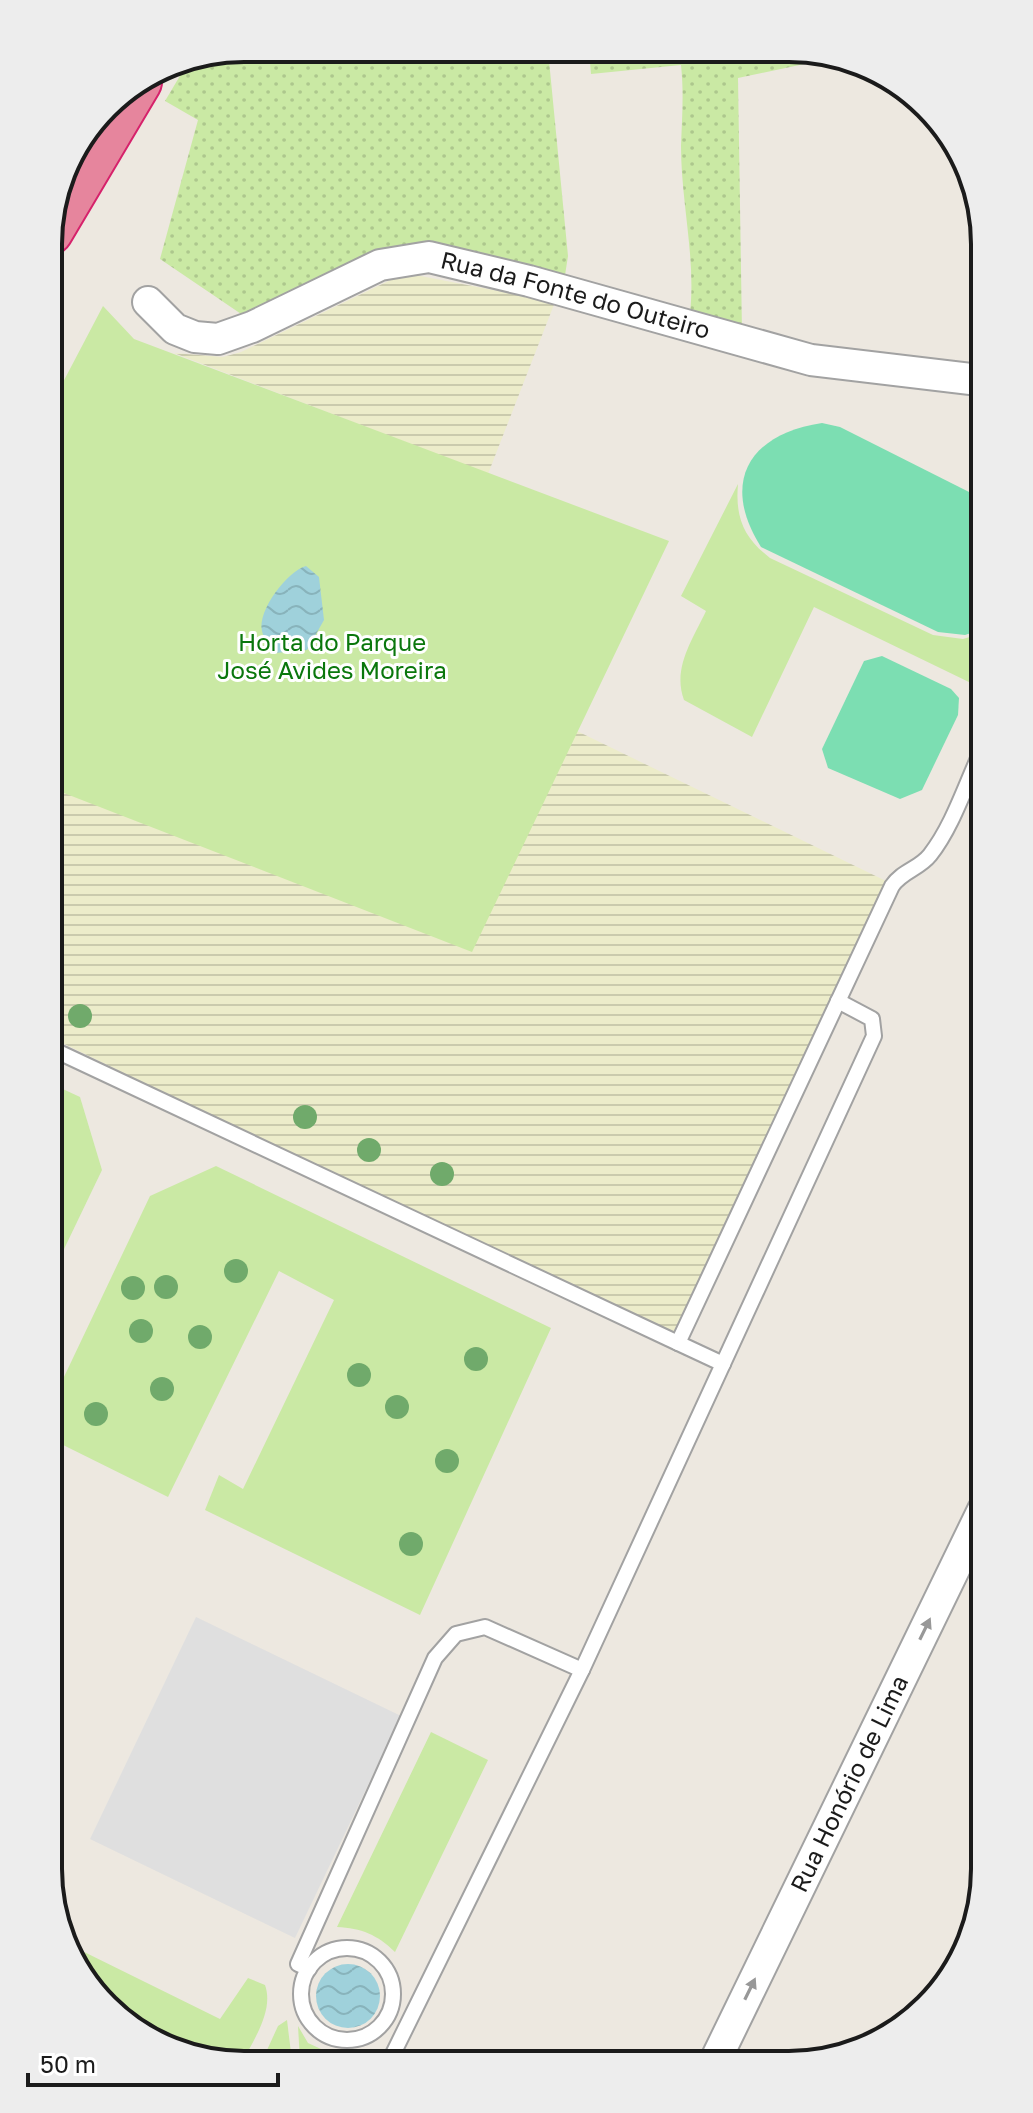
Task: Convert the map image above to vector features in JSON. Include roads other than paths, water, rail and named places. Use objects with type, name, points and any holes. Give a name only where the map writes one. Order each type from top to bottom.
[{"type":"highway","points":[[67,204],[124,108]]},
{"type":"street","name":"Rua da Fonte do Outeiro","points":[[148,302],[175,329],[195,337],[218,339],[252,327],[380,265],[429,257],[529,281],[811,360],[971,379]]},
{"type":"street","name":"Rua Honório de Lima","points":[[720,2051],[971,1535]]},
{"type":"lane","points":[[678,1343],[892,886],[898,877],[927,859],[941,839],[971,774]]},
{"type":"lane","points":[[394,2051],[582,1670],[874,1036],[872,1019],[838,1001]]},
{"type":"lane","points":[[62,1054],[723,1364]]},
{"type":"lane","points":[[309,1969],[298,1964],[435,1658],[456,1634],[485,1627],[582,1670]]},
{"type":"lane","points":[[334,1950],[363,1951],[376,1958],[393,1984],[390,2014],[369,2036],[354,2041],[325,2035],[305,2012],[301,1997],[309,1969],[334,1950]]},
{"type":"lane","points":[[390,2014],[409,2022]]},
{"type":"water","points":[[306,566],[319,577],[324,620],[307,650],[275,653],[263,634],[264,613],[283,583]]},
{"type":"water","points":[[348,1964],[366,1970],[374,1978],[380,1996],[374,2014],[366,2022],[348,2028],[330,2022],[322,2014],[316,1996],[322,1978],[330,1970]]},
{"type":"park label","name":"Horta do Parque José Avides Moreira","points":[[332,657]]}]
